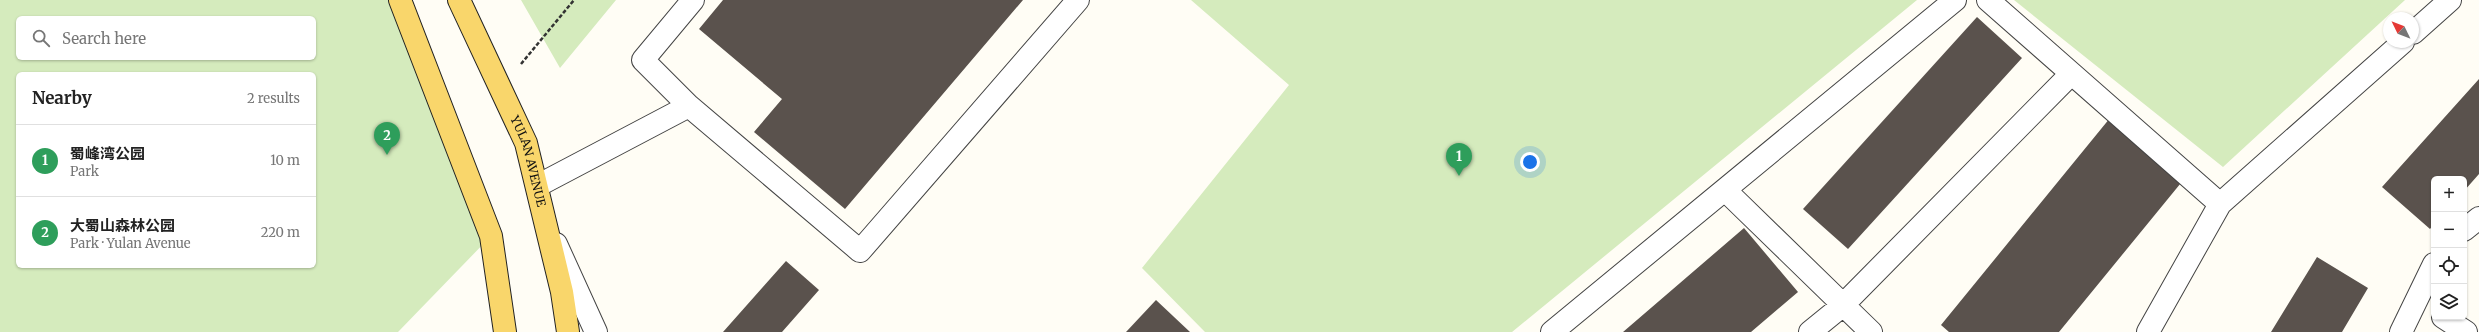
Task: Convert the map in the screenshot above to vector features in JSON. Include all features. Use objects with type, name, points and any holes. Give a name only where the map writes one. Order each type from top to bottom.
[{"type":"main road","points":[[400,0],[491,236],[504,332]]},
{"type":"main road","name":"YULAN AVENUE","points":[[459,0],[526,143],[562,292],[568,332]]},
{"type":"street","points":[[693,0],[643,60],[688,106],[860,251],[1078,0]]},
{"type":"street","points":[[1552,332],[1955,0]]},
{"type":"street","points":[[1988,0],[2220,204]]},
{"type":"street","points":[[2419,28],[2450,0]]},
{"type":"street","points":[[2148,332],[2220,204],[2396,48]]},
{"type":"street","points":[[1810,332],[1842,306],[2072,74]]},
{"type":"street","points":[[537,186],[688,106]]},
{"type":"street","points":[[1725,190],[1842,306],[1871,332]]},
{"type":"street","points":[[2467,228],[2479,218]]},
{"type":"street","points":[[545,220],[596,332]]},
{"type":"street","points":[[2401,332],[2425,306],[2431,278]]},
{"type":"street","points":[[2448,320],[2466,332]]},
{"type":"path","points":[[501,89],[574,0]]},
{"type":"green space","points":[[0,0],[400,0],[491,236],[398,332],[0,332]]},
{"type":"green space","points":[[521,0],[616,0],[560,68]]},
{"type":"green space","points":[[1191,0],[1917,0],[1512,332],[1205,332],[1142,268],[1289,85]]},
{"type":"green space","points":[[2014,0],[2405,0],[2392,12],[2383,12],[2383,20],[2223,167]]},
{"type":"building","points":[[723,0],[1023,0],[845,209],[754,132],[782,99],[699,29]]},
{"type":"building","points":[[1977,17],[2022,58],[1848,249],[1803,209]]},
{"type":"building","points":[[2479,79],[2479,174],[2467,188],[2467,176],[2431,176],[2430,229],[2382,187]]},
{"type":"building","points":[[2110,118],[2185,178],[2059,332],[1949,332],[1941,325]]},
{"type":"building","points":[[1744,228],[1798,292],[1751,332],[1623,332]]},
{"type":"building","points":[[2317,257],[2368,288],[2342,332],[2271,332]]},
{"type":"building","points":[[786,261],[819,290],[782,332],[723,332]]},
{"type":"building","points":[[1156,300],[1190,332],[1126,332]]},
{"type":"place","name":"大蜀山森林公园","points":[[387,155]]},
{"type":"place","name":"蜀峰湾公园","points":[[1459,176]]}]
